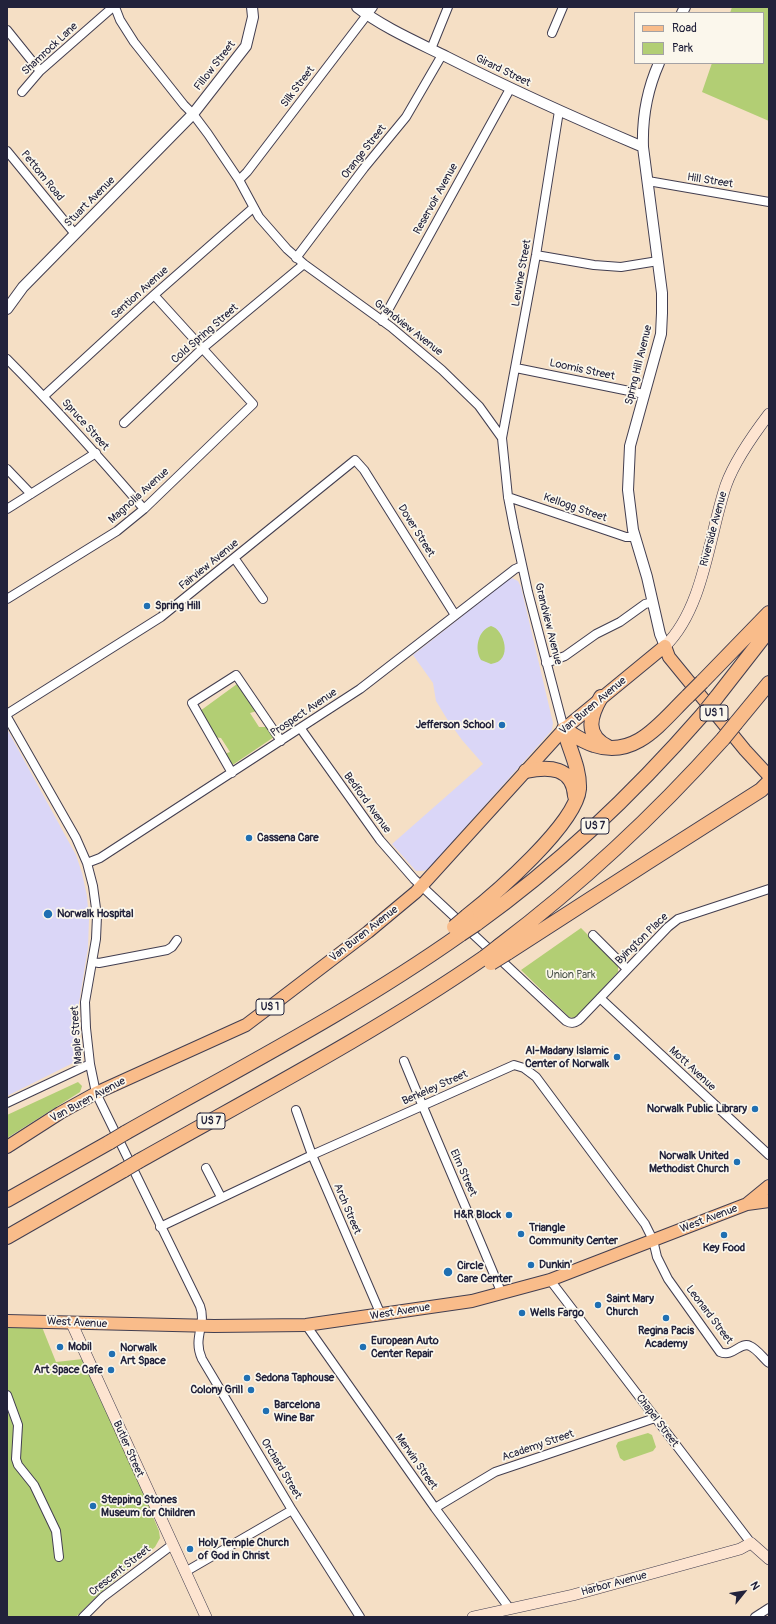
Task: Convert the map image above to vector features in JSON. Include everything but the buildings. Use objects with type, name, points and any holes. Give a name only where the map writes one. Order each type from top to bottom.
[{"type":"highway","points":[[564,729],[592,745],[612,748],[627,747],[642,740],[702,682],[769,613]]},
{"type":"highway","name":"US 7","points":[[7,1200],[322,1021],[404,972],[471,920],[532,881],[590,831],[644,778],[703,714],[769,630]]},
{"type":"highway","name":"US 7","points":[[7,1236],[342,1047],[503,950],[609,855],[664,803],[723,739],[769,683]]},
{"type":"highway","points":[[601,697],[592,716],[592,730],[599,742],[612,748]]},
{"type":"highway","points":[[471,920],[558,828],[575,802],[579,789],[578,775],[564,729]]},
{"type":"highway","points":[[526,771],[545,768],[562,773],[572,784],[575,802]]},
{"type":"highway","points":[[503,950],[648,862],[761,790],[769,782]]},
{"type":"main road","name":"Riverside Avenue","points":[[664,646],[671,640],[695,598],[727,483],[740,457],[769,414]]},
{"type":"main road","name":"Van Buren Avenue","points":[[7,1147],[55,1116],[96,1093],[246,1025],[368,932],[422,886],[564,729],[664,646]]},
{"type":"main road","name":"US 1","points":[[664,646],[669,658],[745,750],[769,776]]},
{"type":"main road","name":"West Avenue","points":[[7,1321],[56,1322],[72,1324],[306,1326],[472,1301],[550,1280],[747,1204],[769,1186]]},
{"type":"main road","points":[[747,1204],[769,1201]]},
{"type":"main road","name":"Butler Street","points":[[72,1324],[206,1617]]},
{"type":"main road","name":"Chapel Street","points":[[751,1543],[769,1559]]},
{"type":"main road","name":"Harbor Avenue","points":[[473,1617],[573,1595],[652,1574],[740,1550],[751,1543]]},
{"type":"street","name":"Shamrock Lane","points":[[22,92],[40,71],[114,7]]},
{"type":"street","name":"Grandview Avenue","points":[[114,7],[120,20],[134,42],[184,105],[193,114],[239,180],[258,217],[273,235],[296,258],[417,348],[464,390],[491,422],[502,438],[508,497],[522,566],[564,729]]},
{"type":"street","name":"Fillow Street","points":[[193,114],[246,46],[253,17],[252,7]]},
{"type":"street","name":"Girard Street","points":[[357,7],[370,11],[431,49],[510,89],[643,147]]},
{"type":"street","points":[[431,49],[448,7]]},
{"type":"street","points":[[552,33],[563,7]]},
{"type":"street","name":"Silk Street","points":[[239,180],[370,11]]},
{"type":"street","points":[[7,30],[40,71]]},
{"type":"street","name":"Orange Street","points":[[296,258],[364,168],[406,117],[442,55]]},
{"type":"street","name":"Spring Hill Avenue","points":[[659,64],[644,110],[643,147],[662,293],[661,334],[630,446],[628,490],[635,537],[647,577],[664,646]]},
{"type":"street","name":"Reservoir Avenue","points":[[382,321],[510,89]]},
{"type":"street","name":"Leuvine Street","points":[[502,438],[536,255],[559,111]]},
{"type":"street","name":"Stuart Avenue","points":[[7,309],[23,287],[193,114]]},
{"type":"street","name":"Pettom Road","points":[[7,151],[75,234]]},
{"type":"street","name":"Hill Street","points":[[648,182],[769,202]]},
{"type":"street","name":"Sention Avenue","points":[[44,396],[154,295],[253,208]]},
{"type":"street","points":[[536,255],[594,265],[621,267],[658,261]]},
{"type":"street","name":"Cold Spring Street","points":[[124,423],[203,348],[304,264]]},
{"type":"street","points":[[154,295],[203,348]]},
{"type":"street","name":"Magnolia Avenue","points":[[7,599],[117,531],[144,509],[252,404],[203,348]]},
{"type":"street","name":"Spruce Street","points":[[7,359],[44,396],[144,509]]},
{"type":"street","name":"Loomis Street","points":[[516,368],[644,394]]},
{"type":"street","points":[[7,509],[96,453]]},
{"type":"street","name":"Fairview Avenue","points":[[7,715],[162,617],[355,460]]},
{"type":"street","name":"Dover Street","points":[[355,460],[364,470],[455,616]]},
{"type":"street","points":[[7,469],[31,494]]},
{"type":"street","name":"Kellogg Street","points":[[508,497],[626,537],[635,537]]},
{"type":"street","points":[[235,559],[263,599]]},
{"type":"street","name":"Prospect Avenue","points":[[87,863],[100,858],[301,729],[375,678],[515,569],[522,566]]},
{"type":"street","points":[[546,663],[565,656],[596,634],[620,622],[646,604],[653,602]]},
{"type":"street","points":[[232,773],[192,704],[236,675],[281,742]]},
{"type":"street","name":"Maple Street","points":[[7,715],[76,838],[87,863],[93,886],[97,916],[96,939],[86,1002],[87,1045],[96,1093],[160,1227],[200,1306],[202,1316],[200,1326]]},
{"type":"street","name":"Bedford Avenue","points":[[301,729],[380,840],[422,886],[480,941],[571,1023]]},
{"type":"street","name":"Byington Place","points":[[571,1023],[578,1021],[668,927],[678,919],[769,890]]},
{"type":"street","points":[[593,935],[627,969]]},
{"type":"street","points":[[93,962],[99,963],[167,950],[172,947],[177,940]]},
{"type":"street","name":"Mott Avenue","points":[[600,998],[769,1155]]},
{"type":"street","name":"Elm Street","points":[[404,1061],[472,1219],[502,1294]]},
{"type":"street","points":[[7,1103],[90,1064]]},
{"type":"street","name":"Berkeley Street","points":[[160,1227],[312,1155],[514,1065],[524,1068],[536,1077],[645,1224],[653,1240]]},
{"type":"street","name":"Arch Street","points":[[296,1110],[312,1155],[381,1315]]},
{"type":"street","points":[[206,1168],[221,1197]]},
{"type":"street","name":"Leonard Street","points":[[653,1240],[657,1257],[668,1280],[720,1352],[725,1354],[730,1353],[743,1345],[749,1346],[769,1363]]},
{"type":"street","name":"Chapel Street","points":[[550,1280],[751,1543]]},
{"type":"street","name":"Orchard Street","points":[[200,1326],[197,1343],[199,1352],[292,1510],[360,1617]]},
{"type":"street","name":"Merwin Street","points":[[306,1326],[435,1508],[510,1609]]},
{"type":"street","points":[[7,1395],[18,1425],[15,1457],[17,1463],[34,1485],[56,1531],[59,1557]]},
{"type":"street","name":"Academy Street","points":[[435,1508],[495,1472],[655,1418]]},
{"type":"street","points":[[185,1572],[292,1510]]},
{"type":"street","name":"Crescent Street","points":[[83,1617],[103,1597],[172,1544]]},
{"type":"street","points":[[755,1617],[769,1608]]},
{"type":"shaded area","name":"Jefferson School","points":[[512,578],[518,581],[521,587],[553,723],[552,730],[428,869],[416,871],[392,844],[483,764],[462,740],[447,719],[436,701],[433,683],[413,655]]},
{"type":"shaded area","name":"Norwalk Hospital","points":[[7,729],[76,855],[87,896],[89,920],[88,948],[76,1030],[78,1050],[75,1062],[7,1096]]},
{"type":"green space","points":[[732,7],[769,7],[769,121],[702,92],[712,64],[764,64],[764,12],[730,12]]},
{"type":"green space","points":[[491,626],[496,628],[500,633],[503,639],[505,651],[503,657],[498,662],[491,664],[481,660],[478,651],[478,640],[483,631]]},
{"type":"green space","points":[[237,684],[257,711],[250,713],[259,727],[268,727],[274,737],[231,766],[224,754],[230,752],[221,738],[214,737],[200,711]]},
{"type":"green space","name":"Union Park","points":[[581,928],[618,965],[618,972],[575,1018],[569,1017],[521,970]]},
{"type":"green space","points":[[78,1082],[82,1086],[80,1092],[7,1138],[7,1115]]},
{"type":"green space","points":[[7,1325],[42,1327],[56,1362],[83,1359],[98,1395],[126,1452],[159,1531],[160,1538],[155,1547],[100,1593],[76,1617],[7,1617]]},
{"type":"green space","points":[[648,1433],[652,1435],[656,1447],[653,1451],[624,1461],[620,1458],[616,1446],[618,1442]]},
{"type":"place","name":"Spring Hill","points":[[147,606]]},
{"type":"place","name":"Jefferson School","points":[[502,725]]},
{"type":"place","name":"Cassena Care","points":[[249,838]]},
{"type":"place","name":"Norwalk Hospital","points":[[48,914]]},
{"type":"place","name":"Al-Madany Islamic Center of Norwalk","points":[[617,1057]]},
{"type":"place","name":"Norwalk Public Library","points":[[755,1109]]},
{"type":"place","name":"Norwalk United Methodist Church","points":[[737,1162]]},
{"type":"place","name":"H&R Block","points":[[509,1215]]},
{"type":"place","name":"Triangle Community Center","points":[[521,1234]]},
{"type":"place","name":"Key Food","points":[[724,1235]]},
{"type":"place","name":"Dunkin'","points":[[531,1265]]},
{"type":"place","name":"Circle Care Center","points":[[448,1272]]},
{"type":"place","name":"Saint Mary Church","points":[[598,1305]]},
{"type":"place","name":"Wells Fargo","points":[[522,1313]]},
{"type":"place","name":"Regina Pacis Academy","points":[[666,1318]]},
{"type":"place","name":"Mobil","points":[[60,1347]]},
{"type":"place","name":"European Auto Center Repair","points":[[363,1347]]},
{"type":"place","name":"Norwalk Art Space","points":[[112,1354]]},
{"type":"place","name":"Art Space Cafe","points":[[111,1370]]},
{"type":"place","name":"Sedona Taphouse","points":[[247,1378]]},
{"type":"place","name":"Colony Grill","points":[[251,1390]]},
{"type":"place","name":"Barcelona Wine Bar","points":[[266,1411]]},
{"type":"place","name":"Stepping Stones Museum for Children","points":[[93,1506]]},
{"type":"place","name":"Holy Temple Church of God in Christ","points":[[190,1549]]}]
